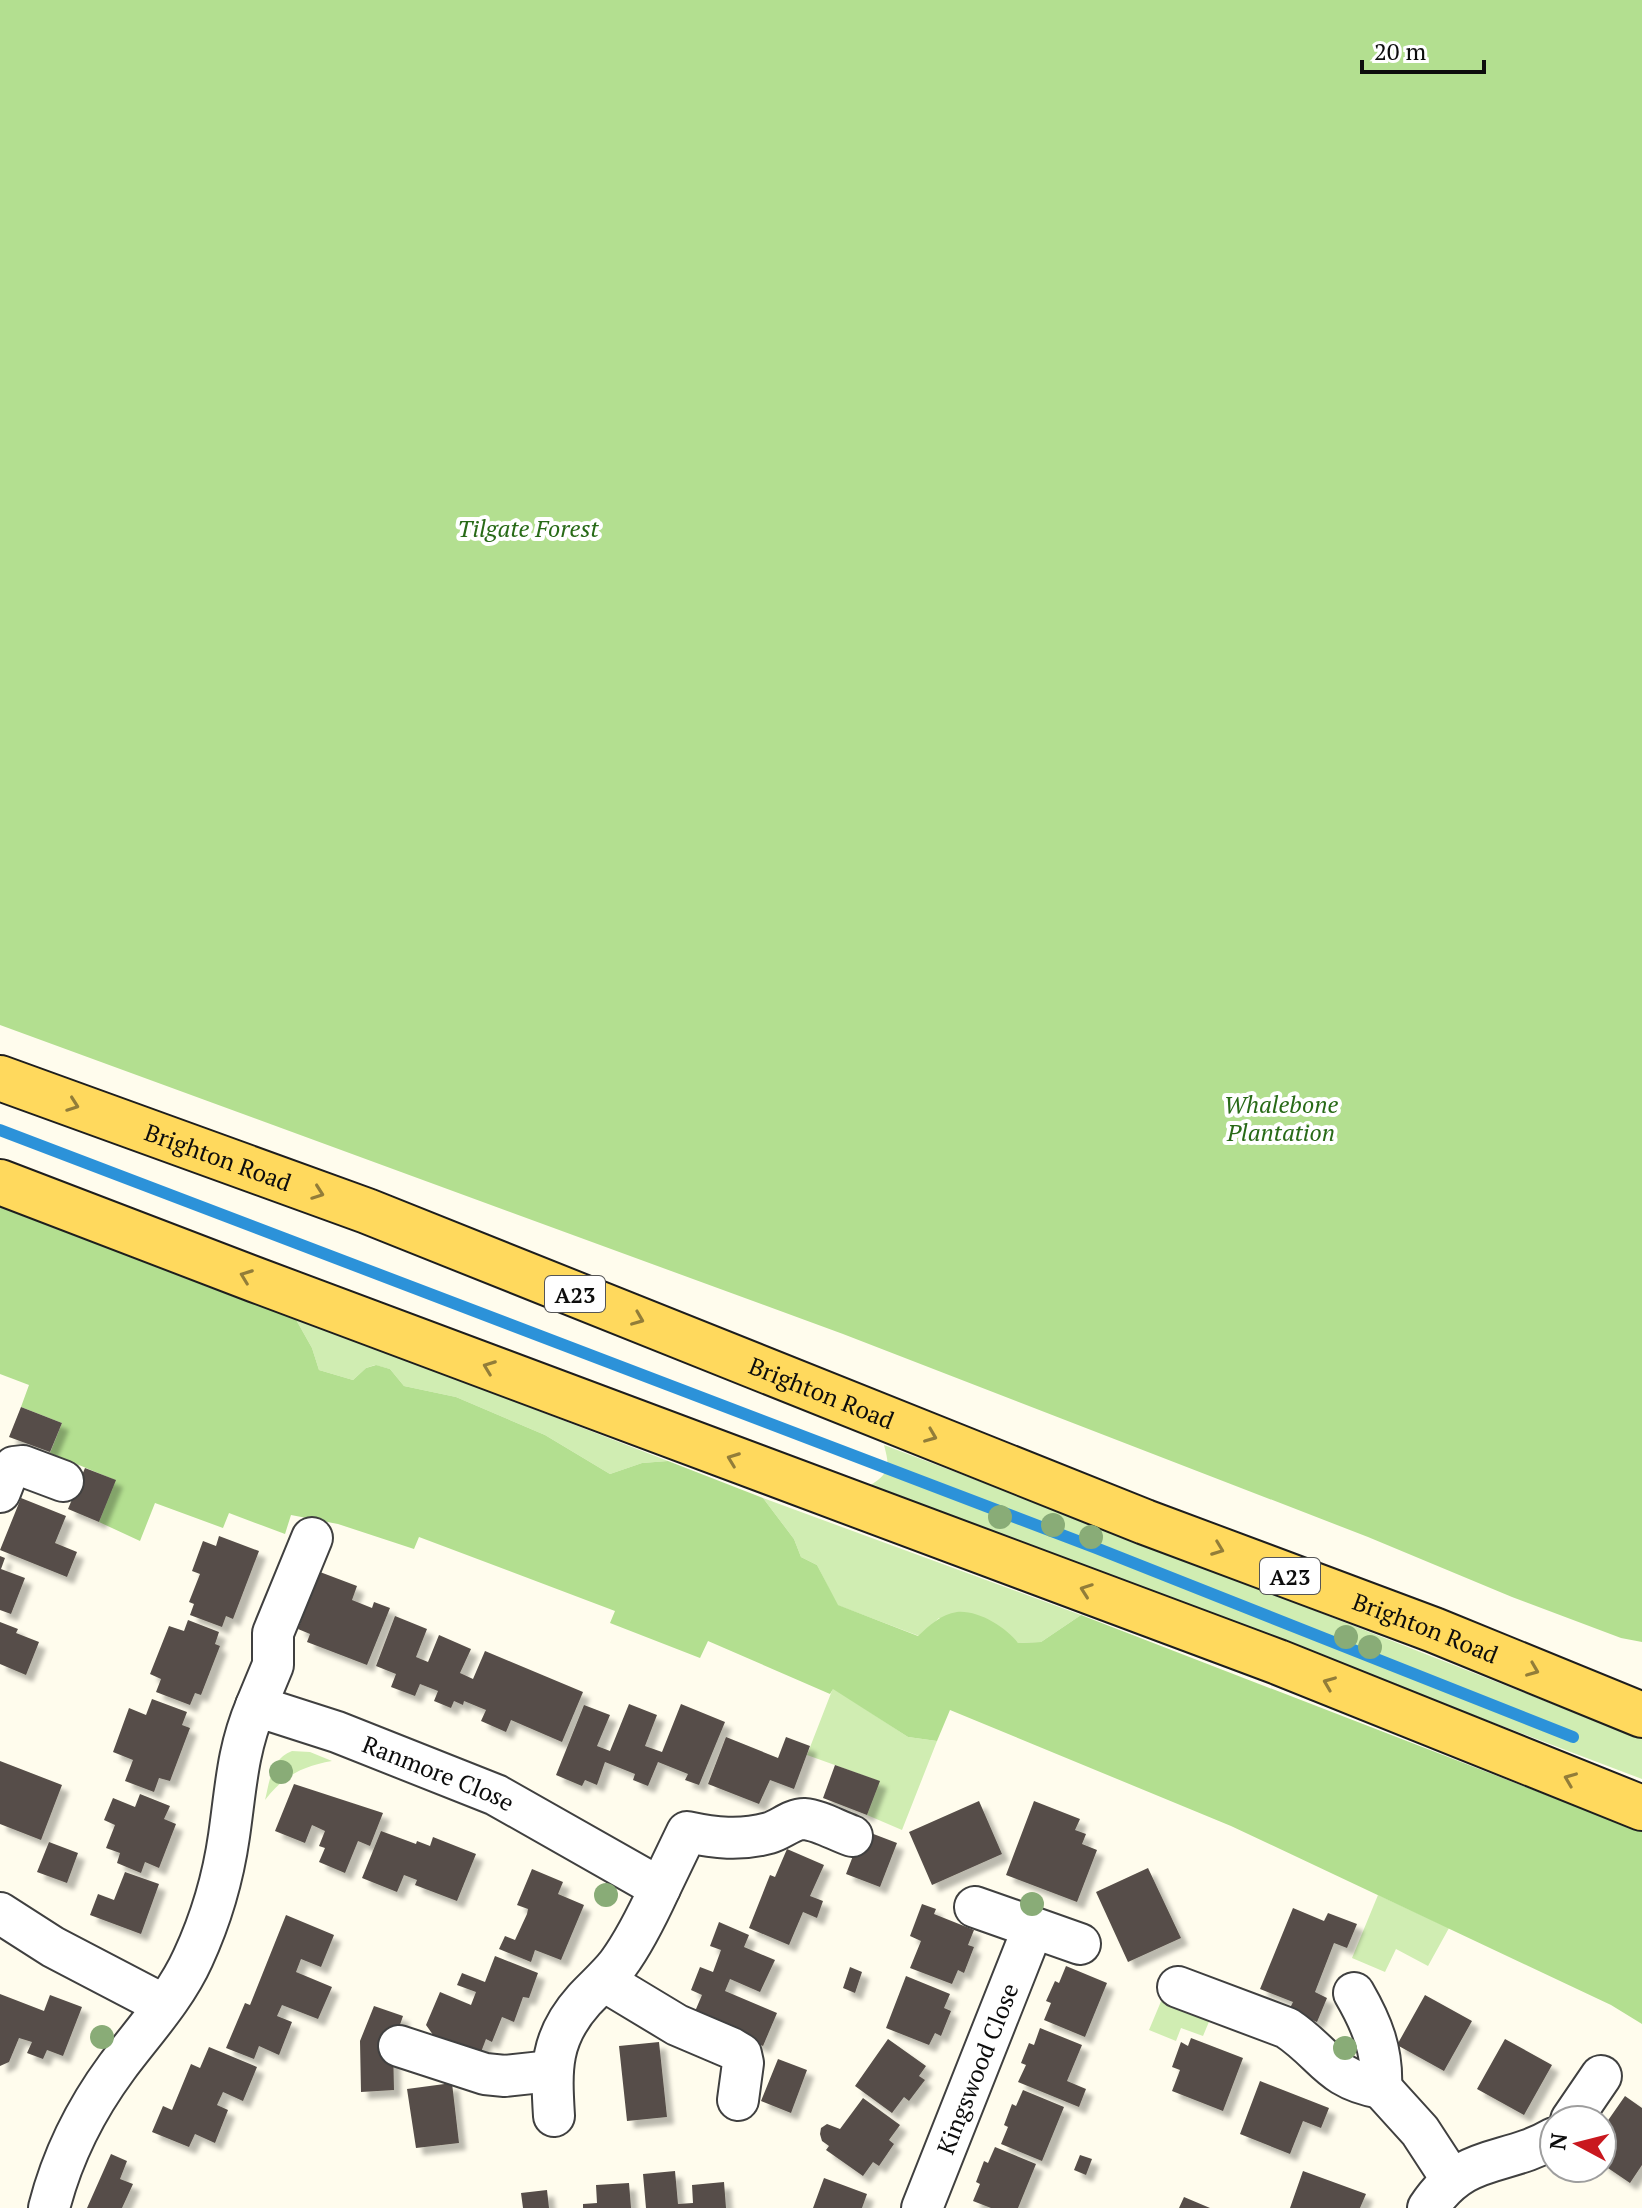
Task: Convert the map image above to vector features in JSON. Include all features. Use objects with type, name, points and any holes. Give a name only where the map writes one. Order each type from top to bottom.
[{"type":"main road","name":"Brighton Road","points":[[0,1078],[367,1211],[1145,1522],[1434,1630],[1642,1715]]},
{"type":"main road","points":[[0,1182],[1278,1662],[1642,1808]]},
{"type":"street","points":[[0,1492],[7,1474],[14,1467],[23,1466],[63,1481]]},
{"type":"street","points":[[49,2208],[55,2183],[80,2126],[192,1961],[209,1920],[229,1838],[238,1763],[246,1731],[273,1665],[273,1633],[312,1538]]},
{"type":"street","name":"Ranmore Close","points":[[256,1706],[377,1747],[496,1795],[660,1888]]},
{"type":"street","points":[[554,2116],[551,2071],[562,2033],[632,1942],[687,1832],[732,1839],[766,1834],[782,1829],[795,1820],[806,1819],[852,1836]]},
{"type":"street","points":[[975,1907],[1080,1944]]},
{"type":"street","points":[[0,1913],[53,1947],[164,2005]]},
{"type":"street","name":"Kingswood Close","points":[[922,2208],[1033,1928]]},
{"type":"street","points":[[604,1981],[657,2014],[741,2054],[743,2063],[738,2100]]},
{"type":"street","points":[[1178,1987],[1287,2028],[1302,2038],[1341,2076],[1381,2088],[1420,2131],[1440,2194],[1465,2170],[1538,2147]]},
{"type":"street","points":[[1354,1993],[1377,2040],[1382,2064],[1381,2088]]},
{"type":"street","points":[[399,2046],[485,2074],[505,2076],[551,2071]]},
{"type":"street","points":[[1582,2104],[1601,2076]]},
{"type":"green space","name":"Tilgate Forest","points":[[0,0],[1642,0],[1642,1642],[1621,1638],[1512,1597],[1368,1537],[843,1334],[0,1025]]},
{"type":"green space","points":[[0,1205],[294,1316],[312,1348],[319,1370],[353,1380],[366,1368],[376,1365],[390,1369],[404,1386],[456,1397],[545,1435],[610,1474],[642,1463],[668,1461],[763,1498],[794,1539],[801,1557],[817,1565],[838,1605],[918,1636],[946,1615],[965,1612],[991,1621],[1018,1643],[1041,1642],[1081,1615],[1642,1832],[1642,2024],[1611,2005],[1231,1826],[950,1710],[937,1741],[908,1737],[833,1689],[830,1694],[708,1641],[700,1658],[610,1623],[615,1611],[419,1537],[414,1549],[338,1524],[291,1515],[285,1534],[229,1513],[223,1528],[155,1503],[140,1541],[99,1522],[115,1480],[50,1453],[62,1423],[21,1407],[29,1385],[0,1374]]},
{"type":"green space","points":[[294,1316],[668,1461],[642,1463],[610,1474],[545,1435],[456,1397],[404,1386],[390,1369],[375,1365],[366,1368],[353,1380],[319,1370],[312,1348]]},
{"type":"green space","points":[[884,1445],[1642,1739],[1642,1779],[869,1486],[887,1469]]},
{"type":"green space","points":[[763,1498],[1081,1615],[1041,1642],[1018,1643],[939,1618],[919,1636],[837,1605],[817,1565],[801,1557],[794,1539]]},
{"type":"green space","points":[[833,1688],[908,1737],[937,1741],[902,1830],[867,1815],[879,1781],[807,1755]]},
{"type":"green space","points":[[292,1751],[310,1752],[332,1761],[294,1773],[265,1800],[276,1765]]},
{"type":"green space","points":[[1378,1895],[1449,1928],[1428,1966],[1396,1949],[1385,1972],[1352,1958]]},
{"type":"green space","points":[[1162,1999],[1211,2017],[1203,2036],[1181,2028],[1176,2041],[1149,2030]]},
{"type":"building","points":[[21,1407],[62,1423],[50,1452],[9,1437]]},
{"type":"building","points":[[85,1468],[116,1480],[99,1522],[68,1509]]},
{"type":"building","points":[[21,1498],[66,1516],[55,1543],[77,1552],[67,1577],[0,1550]]},
{"type":"building","points":[[219,1536],[259,1551],[233,1619],[226,1616],[222,1627],[190,1615],[194,1604],[189,1602],[200,1574],[192,1571],[203,1541],[216,1546]]},
{"type":"building","points":[[0,1556],[5,1558],[1,1569],[25,1578],[11,1614],[0,1610]]},
{"type":"building","points":[[320,1572],[357,1586],[352,1600],[372,1608],[374,1602],[390,1608],[367,1665],[307,1642],[310,1634],[298,1629]]},
{"type":"building","points":[[395,1616],[427,1629],[416,1657],[428,1662],[439,1635],[471,1649],[460,1673],[473,1679],[485,1651],[583,1692],[562,1742],[511,1720],[506,1732],[481,1721],[486,1710],[464,1701],[463,1705],[454,1701],[451,1708],[434,1701],[438,1691],[420,1684],[415,1696],[391,1687],[396,1674],[376,1666]]},
{"type":"building","points":[[188,1620],[219,1632],[215,1644],[220,1646],[201,1695],[195,1693],[190,1705],[156,1692],[161,1679],[150,1674],[169,1626],[184,1631]]},
{"type":"building","points":[[0,1622],[18,1629],[16,1633],[39,1642],[26,1675],[0,1664]]},
{"type":"building","points":[[152,1699],[187,1712],[182,1725],[190,1728],[170,1781],[159,1778],[154,1792],[125,1781],[133,1760],[113,1752],[129,1708],[146,1715]]},
{"type":"building","points":[[629,1704],[657,1715],[645,1746],[662,1752],[681,1704],[725,1722],[699,1785],[685,1780],[688,1774],[658,1762],[648,1786],[633,1780],[635,1774],[605,1762],[597,1785],[585,1780],[582,1786],[556,1775],[584,1705],[610,1715],[597,1746],[610,1751]]},
{"type":"building","points":[[726,1737],[778,1758],[786,1737],[810,1746],[794,1789],[770,1780],[759,1804],[708,1784]]},
{"type":"building","points":[[0,1761],[62,1785],[41,1840],[0,1824]]},
{"type":"building","points":[[835,1765],[880,1781],[867,1815],[823,1798]]},
{"type":"building","points":[[294,1784],[383,1813],[370,1846],[358,1841],[345,1873],[319,1862],[325,1848],[319,1846],[325,1831],[312,1825],[305,1843],[275,1831]]},
{"type":"building","points":[[140,1794],[170,1806],[164,1819],[176,1824],[159,1868],[145,1862],[141,1873],[117,1863],[120,1853],[106,1848],[115,1825],[104,1820],[113,1798],[135,1807]]},
{"type":"building","points":[[979,1801],[1002,1854],[932,1885],[909,1832]]},
{"type":"building","points":[[1034,1801],[1080,1819],[1075,1830],[1086,1834],[1082,1844],[1097,1850],[1077,1902],[1006,1875]]},
{"type":"building","points":[[863,1830],[897,1843],[880,1887],[846,1874]]},
{"type":"building","points":[[381,1831],[430,1846],[433,1837],[476,1854],[457,1901],[415,1885],[417,1880],[404,1875],[397,1892],[362,1878]]},
{"type":"building","points":[[49,1842],[78,1853],[67,1883],[37,1872]]},
{"type":"building","points":[[787,1849],[824,1865],[810,1896],[823,1901],[817,1918],[803,1912],[789,1945],[749,1928],[770,1875],[775,1877]]},
{"type":"building","points":[[1148,1868],[1181,1938],[1128,1962],[1096,1892]]},
{"type":"building","points":[[532,1869],[563,1882],[558,1894],[584,1905],[561,1960],[535,1950],[531,1962],[499,1949],[505,1936],[515,1940],[527,1914],[528,1909],[517,1905]]},
{"type":"building","points":[[125,1872],[159,1884],[141,1934],[90,1915],[98,1894],[114,1900]]},
{"type":"building","points":[[922,1904],[936,1909],[934,1914],[974,1930],[968,1945],[974,1947],[964,1973],[958,1970],[952,1984],[910,1968],[921,1941],[910,1936]]},
{"type":"building","points":[[1293,1908],[1324,1921],[1328,1913],[1357,1924],[1347,1948],[1334,1943],[1315,1992],[1327,1998],[1317,2022],[1289,2010],[1293,2002],[1260,1989]]},
{"type":"building","points":[[286,1915],[334,1935],[321,1967],[301,1959],[296,1972],[332,1987],[318,2019],[282,2005],[277,2016],[292,2022],[279,2055],[259,2046],[254,2059],[226,2048],[245,2003],[250,2005]]},
{"type":"building","points":[[719,1922],[749,1935],[744,1947],[775,1960],[760,1992],[730,1979],[725,1991],[777,2013],[763,2046],[693,2016],[702,1995],[691,1990],[700,1967],[713,1972],[721,1950],[710,1946]]},
{"type":"building","points":[[495,1956],[538,1973],[529,1998],[523,1997],[514,2022],[502,2017],[492,2042],[486,2039],[478,2060],[441,2046],[426,2025],[440,1992],[471,2005],[476,1992],[457,1985],[462,1973],[485,1982]]},
{"type":"building","points":[[1066,1966],[1107,1983],[1085,2037],[1044,2020],[1051,2003],[1046,2001]]},
{"type":"building","points":[[850,1967],[862,1972],[855,1993],[843,1988]]},
{"type":"building","points":[[906,1976],[950,1994],[944,2008],[951,2011],[941,2036],[935,2033],[929,2045],[886,2028]]},
{"type":"building","points":[[0,1994],[44,2011],[50,1995],[82,2007],[63,2056],[47,2050],[43,2059],[27,2053],[32,2042],[19,2038],[9,2062],[0,2066]]},
{"type":"building","points":[[1425,1995],[1472,2021],[1444,2071],[1397,2045]]},
{"type":"building","points":[[374,2006],[403,2016],[393,2045],[394,2090],[361,2092],[360,2041]]},
{"type":"building","points":[[1040,2028],[1082,2045],[1067,2081],[1086,2089],[1079,2107],[1018,2082],[1026,2065],[1021,2063],[1029,2043],[1034,2045]]},
{"type":"building","points":[[1191,2038],[1243,2058],[1223,2111],[1172,2091],[1180,2070],[1172,2067],[1181,2042],[1188,2046]]},
{"type":"building","points":[[888,2039],[926,2066],[919,2076],[925,2080],[909,2101],[904,2097],[892,2113],[855,2086]]},
{"type":"building","points":[[1505,2039],[1552,2065],[1524,2115],[1477,2089]]},
{"type":"building","points":[[659,2042],[667,2117],[627,2121],[619,2046]]},
{"type":"building","points":[[209,2047],[257,2067],[243,2101],[223,2092],[217,2105],[228,2110],[215,2143],[195,2134],[189,2147],[152,2132],[163,2106],[172,2110],[191,2064],[200,2068]]},
{"type":"building","points":[[778,2059],[807,2070],[791,2113],[761,2101]]},
{"type":"building","points":[[1260,2081],[1329,2108],[1321,2128],[1303,2121],[1290,2154],[1240,2134]]},
{"type":"building","points":[[452,2083],[459,2143],[416,2148],[407,2089]]},
{"type":"building","points":[[1023,2090],[1064,2107],[1042,2161],[1001,2144],[1012,2104],[1016,2106]]},
{"type":"building","points":[[1625,2096],[1642,2108],[1642,2165],[1630,2183],[1618,2175],[1618,2106]]},
{"type":"building","points":[[863,2098],[900,2125],[889,2140],[894,2144],[879,2166],[873,2162],[863,2176],[826,2150],[829,2146],[822,2141],[820,2134],[821,2128],[827,2124],[840,2129]]},
{"type":"building","points":[[995,2147],[1036,2164],[1018,2208],[991,2208],[973,2201],[984,2161],[988,2163]]},
{"type":"building","points":[[111,2154],[127,2161],[120,2179],[133,2184],[122,2208],[87,2208]]},
{"type":"building","points":[[1080,2155],[1092,2159],[1086,2175],[1074,2170]]},
{"type":"building","points":[[675,2171],[678,2204],[693,2203],[692,2185],[724,2182],[726,2208],[646,2208],[643,2174]]},
{"type":"building","points":[[1303,2171],[1366,2194],[1360,2208],[1290,2208]]},
{"type":"building","points":[[824,2178],[867,2194],[862,2208],[813,2208]]},
{"type":"building","points":[[629,2183],[631,2208],[583,2208],[583,2204],[597,2203],[596,2185]]},
{"type":"building","points":[[547,2190],[549,2208],[523,2208],[521,2193]]},
{"type":"building","points":[[1184,2197],[1210,2208],[1179,2208]]},
{"type":"waterway","points":[[0,1130],[1096,1548],[1573,1737]]},
{"type":"park label","name":"Whalebone Plantation","points":[[1281,1118]]}]
